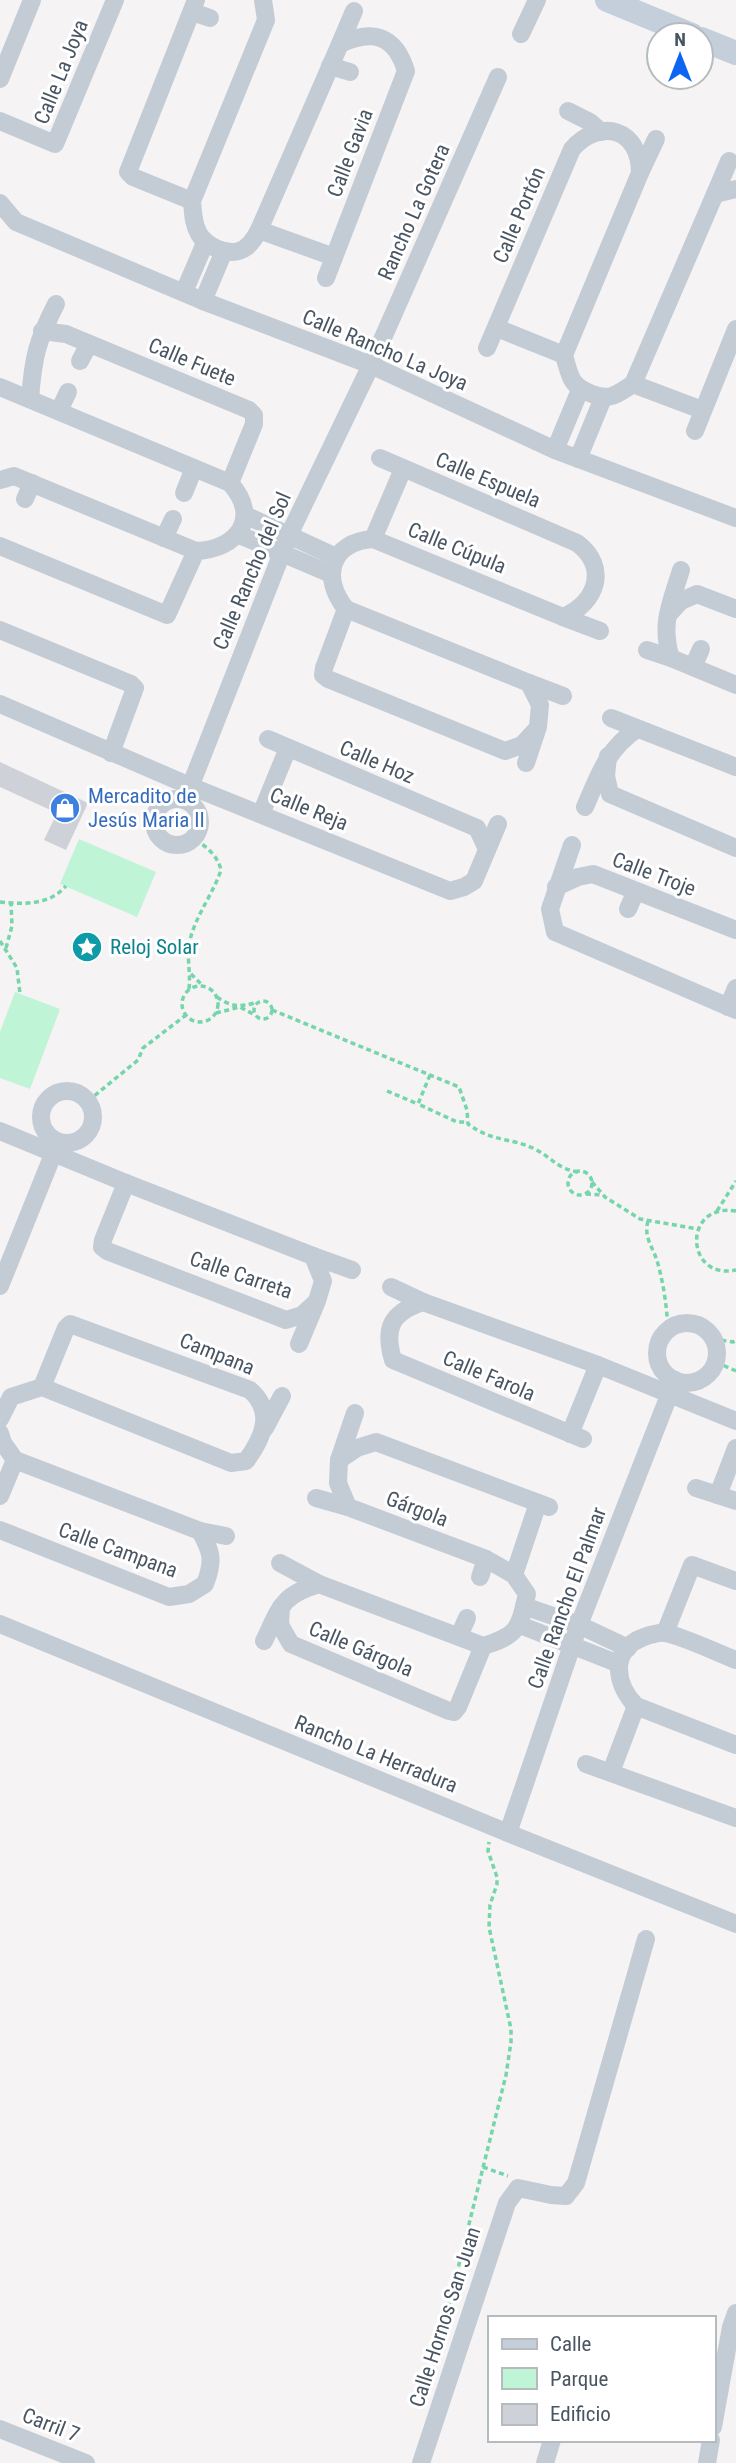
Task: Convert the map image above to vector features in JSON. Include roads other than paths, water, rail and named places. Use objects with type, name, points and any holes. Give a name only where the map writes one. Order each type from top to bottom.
[{"type":"street","points":[[0,79],[32,0]]},
{"type":"street","name":"Calle La Joya","points":[[0,121],[55,144],[116,0]]},
{"type":"street","points":[[263,0],[266,20],[251,35],[192,201],[193,216],[205,243],[224,251],[239,251],[252,242],[260,230],[354,11]]},
{"type":"street","points":[[521,34],[537,0]]},
{"type":"street","points":[[607,0],[658,21]]},
{"type":"street","points":[[192,201],[133,177],[128,172],[194,6],[210,18]]},
{"type":"street","name":"Calle Gavia","points":[[326,278],[392,89],[405,71],[401,57],[382,37],[369,36],[340,44]]},
{"type":"street","points":[[715,45],[736,54]]},
{"type":"street","points":[[330,66],[350,72]]},
{"type":"street","name":"Rancho La Gotera","points":[[371,365],[498,77]]},
{"type":"street","points":[[568,111],[590,122],[601,132],[611,130],[630,141],[640,159],[640,173]]},
{"type":"street","name":"Calle Portón","points":[[487,348],[571,168],[572,149],[589,134],[601,132]]},
{"type":"street","points":[[656,139],[640,173],[623,191],[564,355],[574,385],[580,390],[603,398],[616,395],[633,384],[708,223],[715,194],[729,162]]},
{"type":"street","points":[[715,194],[736,190]]},
{"type":"street","points":[[0,203],[8,224]]},
{"type":"street","name":"Calle Rancho La Joya","points":[[8,224],[371,365],[555,450],[736,518]]},
{"type":"street","points":[[260,230],[334,257]]},
{"type":"street","points":[[184,292],[205,243]]},
{"type":"street","points":[[203,301],[224,251]]},
{"type":"street","points":[[30,399],[34,356],[42,331],[56,304]]},
{"type":"street","points":[[497,328],[564,355]]},
{"type":"street","points":[[695,431],[736,329]]},
{"type":"street","name":"Calle Fuete","points":[[42,331],[65,334],[249,410],[254,415],[254,424],[230,483]]},
{"type":"street","points":[[80,361],[89,344]]},
{"type":"street","name":"Calle Rancho del Sol","points":[[188,793],[289,535],[371,365]]},
{"type":"street","points":[[633,384],[702,411]]},
{"type":"street","points":[[0,387],[230,483],[243,502],[241,524],[230,541],[212,550],[196,551],[29,491],[5,475]]},
{"type":"street","points":[[555,450],[580,390]]},
{"type":"street","points":[[59,411],[68,393]]},
{"type":"street","points":[[579,459],[603,398]]},
{"type":"street","points":[[380,458],[402,469]]},
{"type":"street","points":[[184,493],[194,468]]},
{"type":"street","name":"Calle Espuela","points":[[373,539],[402,469],[563,545],[577,543],[590,555],[595,567],[594,588],[582,606],[563,617]]},
{"type":"street","points":[[164,538],[173,519]]},
{"type":"street","points":[[241,524],[289,535],[333,566],[338,599],[346,609],[508,683],[530,683],[563,696]]},
{"type":"street","points":[[241,524],[282,554],[333,566]]},
{"type":"street","name":"Calle Cúpula","points":[[333,566],[350,544],[373,539],[541,599],[563,617],[600,631]]},
{"type":"street","points":[[10,544],[167,615],[196,551]]},
{"type":"street","points":[[671,658],[665,639],[667,617],[681,570]]},
{"type":"street","points":[[667,617],[681,601],[697,594],[723,609]]},
{"type":"street","points":[[346,609],[324,668],[324,675],[487,736],[505,751],[522,745],[538,727]]},
{"type":"street","points":[[0,630],[135,688],[111,753]]},
{"type":"street","points":[[693,667],[701,649]]},
{"type":"street","points":[[647,650],[736,685]]},
{"type":"street","points":[[526,763],[538,727],[540,705],[530,683]]},
{"type":"street","name":"Calle Reja","points":[[0,705],[111,753],[188,793],[261,814],[450,891],[474,881],[484,858]]},
{"type":"street","points":[[611,718],[637,729],[660,745],[736,766]]},
{"type":"street","points":[[585,807],[608,756],[620,740],[637,729]]},
{"type":"street","name":"Calle Hoz","points":[[268,739],[477,828],[484,858]]},
{"type":"street","points":[[261,814],[288,748]]},
{"type":"street","points":[[608,756],[606,776],[610,794],[638,799],[736,848]]},
{"type":"street","points":[[188,793],[201,819],[198,833],[187,843],[172,845],[164,841],[155,828],[156,812],[161,806],[188,793]]},
{"type":"street","points":[[484,858],[498,824]]},
{"type":"street","points":[[572,845],[550,909],[555,932],[608,946],[732,1009],[736,988]]},
{"type":"street","name":"Calle Troje","points":[[556,887],[578,877],[593,874],[736,930]]},
{"type":"street","points":[[628,909],[636,891]]},
{"type":"street","points":[[73,1091],[88,1101],[93,1118],[86,1135],[56,1147],[43,1128],[41,1112],[44,1104],[55,1093],[73,1091]]},
{"type":"street","name":"Calle Carreta","points":[[0,1130],[56,1147],[126,1183],[352,1269]]},
{"type":"street","points":[[0,1286],[56,1147]]},
{"type":"street","name":"Calle Carreta","points":[[126,1183],[102,1247],[286,1320],[302,1315],[317,1301],[323,1281],[313,1256]]},
{"type":"street","points":[[391,1287],[467,1326],[672,1387],[736,1421]]},
{"type":"street","points":[[299,1344],[317,1301]]},
{"type":"street","name":"Calle Farola","points":[[423,1303],[405,1308],[393,1322],[387,1341],[393,1360],[447,1375],[576,1437],[598,1365]]},
{"type":"street","name":"Campana","points":[[42,1387],[65,1328],[70,1324],[250,1390],[261,1399],[263,1431]]},
{"type":"street","points":[[677,1325],[696,1325],[713,1339],[717,1353],[716,1362],[706,1377],[672,1387],[658,1359],[658,1348],[668,1331],[677,1325]]},
{"type":"street","points":[[1,1411],[11,1397],[42,1387],[231,1463],[246,1461],[256,1448],[282,1396]]},
{"type":"street","name":"Calle Rancho El Palmar","points":[[508,1833],[579,1625],[672,1387]]},
{"type":"street","points":[[348,1507],[338,1483],[340,1460],[355,1413]]},
{"type":"street","points":[[0,1433],[3,1443],[15,1460],[200,1531],[226,1536]]},
{"type":"street","points":[[340,1460],[357,1448],[376,1442],[544,1505],[514,1575],[527,1594],[522,1615],[513,1634],[483,1646]]},
{"type":"street","points":[[718,1495],[736,1448]]},
{"type":"street","points":[[0,1496],[15,1460]]},
{"type":"street","points":[[696,1488],[736,1501]]},
{"type":"street","points":[[316,1498],[348,1507]]},
{"type":"street","name":"Gárgola","points":[[348,1507],[485,1559],[514,1575]]},
{"type":"street","name":"Calle Campana","points":[[0,1530],[169,1597],[189,1594],[205,1584],[211,1561],[210,1548],[200,1531]]},
{"type":"street","points":[[480,1577],[485,1559]]},
{"type":"street","name":"Calle Gárgola","points":[[280,1563],[319,1584],[483,1646],[454,1712],[291,1644],[280,1625],[282,1603],[300,1590],[319,1584]]},
{"type":"street","points":[[665,1633],[692,1566],[736,1581]]},
{"type":"street","points":[[264,1641],[282,1603]]},
{"type":"street","points":[[522,1615],[579,1625],[623,1656]]},
{"type":"street","points":[[522,1615],[572,1645],[623,1656]]},
{"type":"street","points":[[459,1636],[467,1618]]},
{"type":"street","name":"Rancho La Herradura","points":[[0,1624],[736,1924]]},
{"type":"street","points":[[736,1660],[665,1633],[639,1639],[623,1656],[620,1682],[626,1696],[636,1706],[736,1745]]},
{"type":"street","points":[[611,1772],[636,1706]]},
{"type":"street","points":[[586,1765],[736,1818]]},
{"type":"street","name":"Calle Hornos San Juan","points":[[421,2463],[507,2203],[518,2188],[566,2196],[576,2183],[646,1939]]},
{"type":"street","points":[[715,2417],[734,2320]]},
{"type":"street","name":"Carril 7","points":[[0,2429],[86,2463]]},
{"type":"street","points":[[545,2463],[551,2442]]},
{"type":"street","points":[[707,2463],[711,2442]]},
{"type":"place","name":"Mercadito de Jesús Maria II","points":[[65,808]]},
{"type":"place","name":"Reloj Solar","points":[[87,947]]}]
